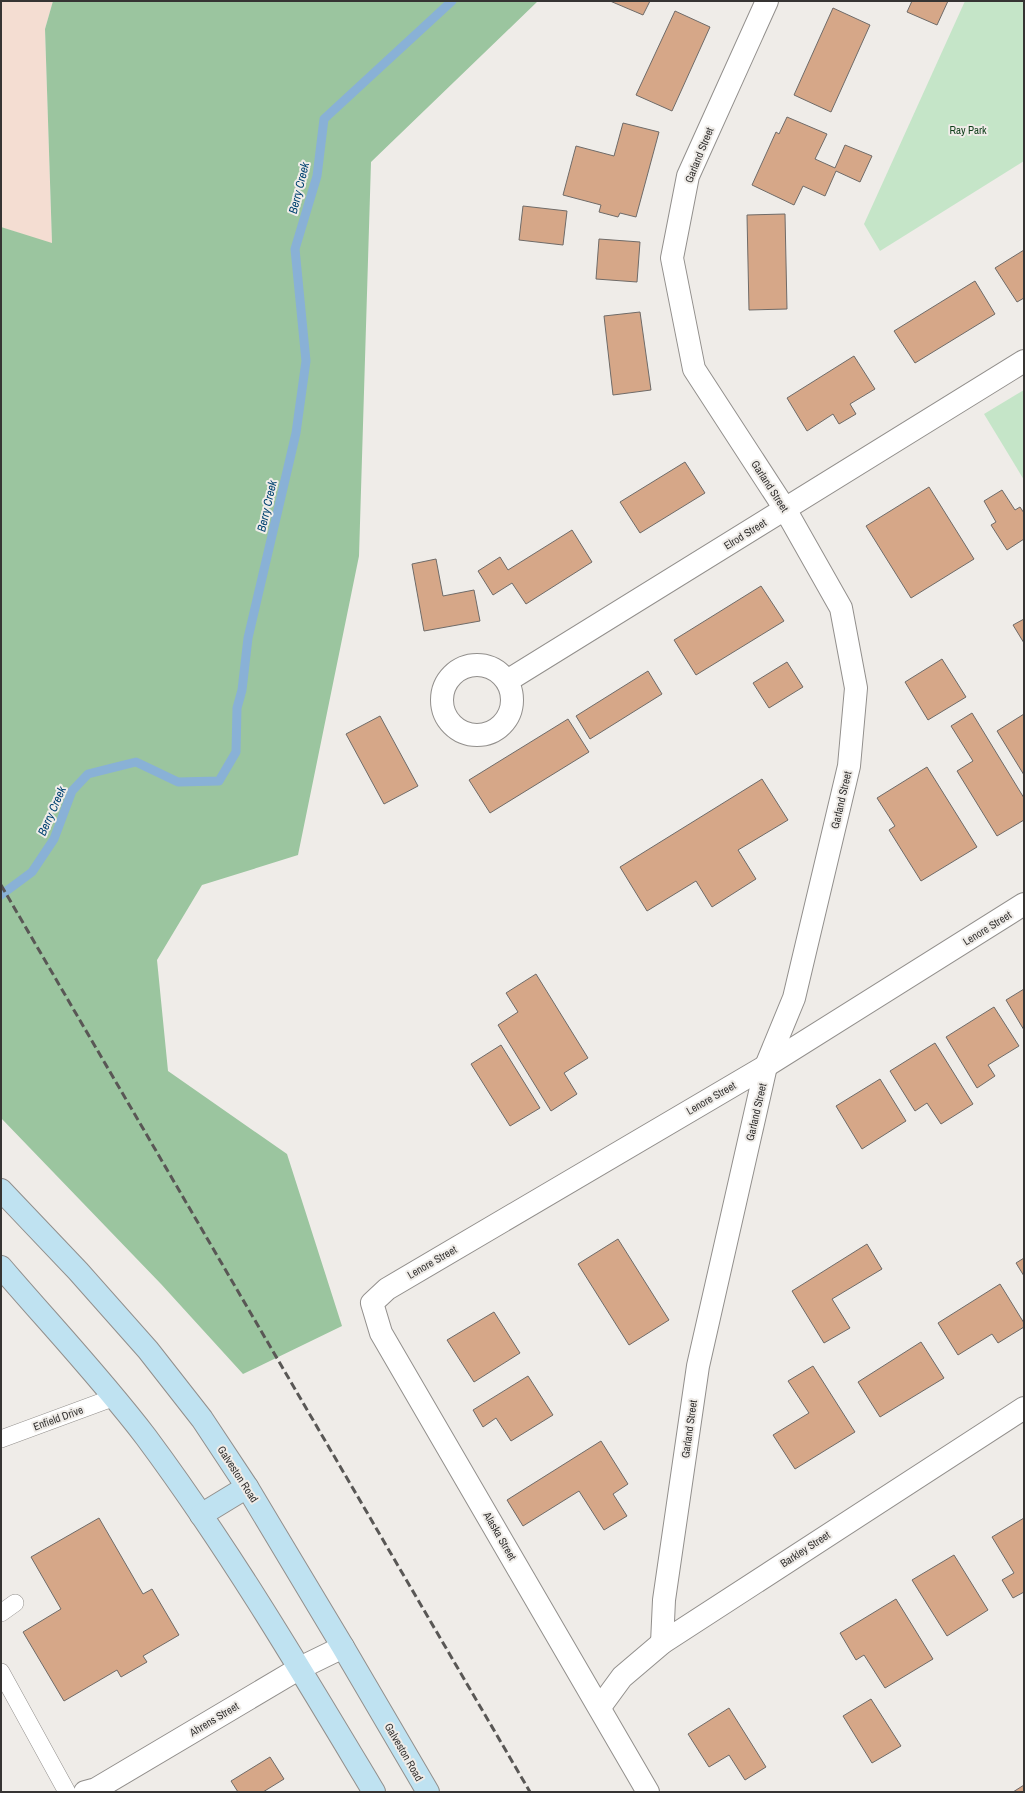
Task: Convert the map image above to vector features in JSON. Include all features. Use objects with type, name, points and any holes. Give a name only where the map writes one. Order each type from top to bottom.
[{"type":"main road","name":"Galveston Road","points":[[1,1190],[78,1271],[148,1350],[202,1418],[247,1487],[428,1792]]},
{"type":"main road","points":[[1,1267],[115,1397],[201,1515],[300,1668],[374,1792]]},
{"type":"main road","points":[[1,1280],[61,1337]]},
{"type":"main road","points":[[201,1515],[247,1487]]},
{"type":"street","name":"Garland Street","points":[[662,1643],[664,1600],[698,1366],[766,1066],[794,998],[849,766],[856,688],[841,608],[785,509],[694,369],[672,258],[688,176],[766,1]]},
{"type":"street","name":"Elrod Street","points":[[507,681],[1024,361]]},
{"type":"street","name":"Lenore Street","points":[[394,1285],[766,1066],[1024,904]]},
{"type":"street","name":"Alaska Street","points":[[394,1285],[386,1289],[372,1303],[381,1333],[648,1792]]},
{"type":"street","name":"Barkley Street","points":[[600,1708],[622,1677],[662,1643],[1024,1408]]},
{"type":"street","name":"Ahrens Street","points":[[85,1792],[96,1789],[300,1668],[343,1647]]},
{"type":"lane","name":"Enfield Drive","points":[[1,1439],[115,1397]]},
{"type":"lane","points":[[1,1613],[15,1603]]},
{"type":"lane","points":[[1,1672],[67,1792]]},
{"type":"shaded area","points":[[1,1],[53,1],[45,29],[52,244],[1,227]]},
{"type":"green space","points":[[53,1],[538,1],[371,162],[359,556],[298,855],[202,885],[157,960],[168,1071],[287,1154],[342,1326],[243,1374],[161,1284],[1,1118],[1,227],[52,243],[45,29]]},
{"type":"green space","name":"Ray Park","points":[[965,1],[1024,1],[1024,161],[880,251],[864,224]]},
{"type":"green space","points":[[1024,390],[1024,480],[984,414]]},
{"type":"building","points":[[610,1],[650,1],[643,15]]},
{"type":"building","points":[[912,1],[948,1],[937,25],[907,12]]},
{"type":"building","points":[[833,8],[870,25],[831,112],[794,95]]},
{"type":"building","points":[[675,11],[710,27],[672,111],[636,95]]},
{"type":"building","points":[[787,117],[827,134],[815,159],[835,168],[845,145],[872,156],[860,182],[836,171],[825,196],[803,186],[794,205],[752,185],[776,132],[779,134]]},
{"type":"building","points":[[623,123],[659,132],[636,217],[620,213],[618,217],[599,212],[601,205],[563,195],[576,146],[614,156]]},
{"type":"building","points":[[523,206],[567,211],[563,245],[519,240]]},
{"type":"building","points":[[785,214],[787,309],[749,310],[747,215]]},
{"type":"building","points":[[599,239],[640,242],[637,282],[596,279]]},
{"type":"building","points":[[1024,250],[1024,298],[1017,302],[995,268]]},
{"type":"building","points":[[975,281],[995,314],[915,363],[894,331]]},
{"type":"building","points":[[640,312],[651,390],[613,395],[604,316]]},
{"type":"building","points":[[854,356],[875,389],[850,404],[856,414],[839,424],[833,414],[807,431],[787,398]]},
{"type":"building","points":[[685,462],[705,493],[640,533],[620,502]]},
{"type":"building","points":[[929,487],[974,559],[911,598],[866,526]]},
{"type":"building","points":[[1002,490],[1015,510],[1020,507],[1024,513],[1024,539],[1007,550],[991,525],[996,522],[984,501]]},
{"type":"building","points":[[572,530],[592,562],[526,604],[512,583],[493,595],[478,571],[500,557],[508,570]]},
{"type":"building","points":[[436,559],[443,596],[474,590],[480,621],[424,631],[412,564]]},
{"type":"building","points":[[761,586],[784,621],[696,675],[674,640]]},
{"type":"building","points":[[1024,619],[1024,643],[1013,625]]},
{"type":"building","points":[[942,659],[966,697],[928,720],[905,682]]},
{"type":"building","points":[[787,662],[803,687],[769,708],[753,683]]},
{"type":"building","points":[[648,671],[662,694],[590,739],[576,716]]},
{"type":"building","points":[[972,713],[1024,798],[1024,820],[997,836],[957,771],[973,761],[951,726]]},
{"type":"building","points":[[1024,714],[1024,775],[997,731]]},
{"type":"building","points":[[380,716],[418,786],[384,804],[346,734]]},
{"type":"building","points":[[568,719],[589,752],[490,813],[469,780]]},
{"type":"building","points":[[927,767],[977,847],[921,881],[889,830],[895,826],[877,798]]},
{"type":"building","points":[[762,779],[788,820],[738,850],[756,879],[712,907],[696,881],[647,911],[620,867]]},
{"type":"building","points":[[536,974],[588,1058],[564,1073],[577,1094],[551,1111],[498,1025],[518,1012],[506,993]]},
{"type":"building","points":[[1024,989],[1024,1030],[1006,1000]]},
{"type":"building","points":[[994,1007],[1019,1046],[988,1065],[995,1076],[977,1088],[946,1037]]},
{"type":"building","points":[[935,1043],[973,1104],[941,1124],[927,1103],[915,1111],[890,1071]]},
{"type":"building","points":[[501,1045],[540,1108],[510,1126],[471,1064]]},
{"type":"building","points":[[880,1079],[906,1121],[862,1149],[836,1106]]},
{"type":"building","points":[[618,1239],[669,1320],[629,1345],[578,1264]]},
{"type":"building","points":[[867,1244],[882,1269],[832,1299],[850,1328],[824,1343],[792,1291]]},
{"type":"building","points":[[1024,1258],[1024,1276],[1016,1263]]},
{"type":"building","points":[[1000,1284],[1024,1323],[1024,1327],[998,1343],[992,1334],[958,1355],[938,1323]]},
{"type":"building","points":[[494,1312],[520,1353],[474,1382],[447,1340]]},
{"type":"building","points":[[921,1342],[944,1378],[880,1417],[858,1382]]},
{"type":"building","points":[[813,1366],[855,1432],[795,1469],[773,1435],[809,1413],[788,1381]]},
{"type":"building","points":[[528,1376],[553,1415],[511,1441],[496,1418],[483,1427],[473,1410]]},
{"type":"building","points":[[601,1441],[628,1484],[613,1494],[627,1516],[604,1530],[579,1491],[523,1526],[507,1500]]},
{"type":"building","points":[[99,1518],[143,1594],[152,1589],[179,1635],[143,1656],[147,1662],[121,1677],[117,1670],[64,1701],[23,1632],[61,1609],[31,1557]]},
{"type":"building","points":[[1024,1518],[1024,1592],[1013,1598],[1002,1580],[1014,1573],[992,1537]]},
{"type":"building","points":[[954,1555],[988,1610],[947,1636],[912,1580]]},
{"type":"building","points":[[896,1599],[933,1659],[885,1688],[864,1655],[856,1660],[840,1633]]},
{"type":"building","points":[[871,1699],[901,1746],[872,1763],[843,1716]]},
{"type":"building","points":[[729,1708],[766,1767],[745,1780],[729,1755],[709,1767],[688,1734]]},
{"type":"building","points":[[270,1757],[284,1779],[263,1792],[238,1792],[231,1781]]},
{"type":"building","points":[[1024,1785],[1024,1792],[1013,1792]]},
{"type":"waterway","name":"Berry Creek","points":[[1,895],[32,872],[54,839],[72,791],[88,774],[136,762],[178,782],[219,781],[236,752],[237,708],[242,690],[248,638],[296,433],[306,361],[295,249],[317,176],[324,119],[452,1]]},
{"type":"railway","points":[[1,885],[530,1792]]}]
